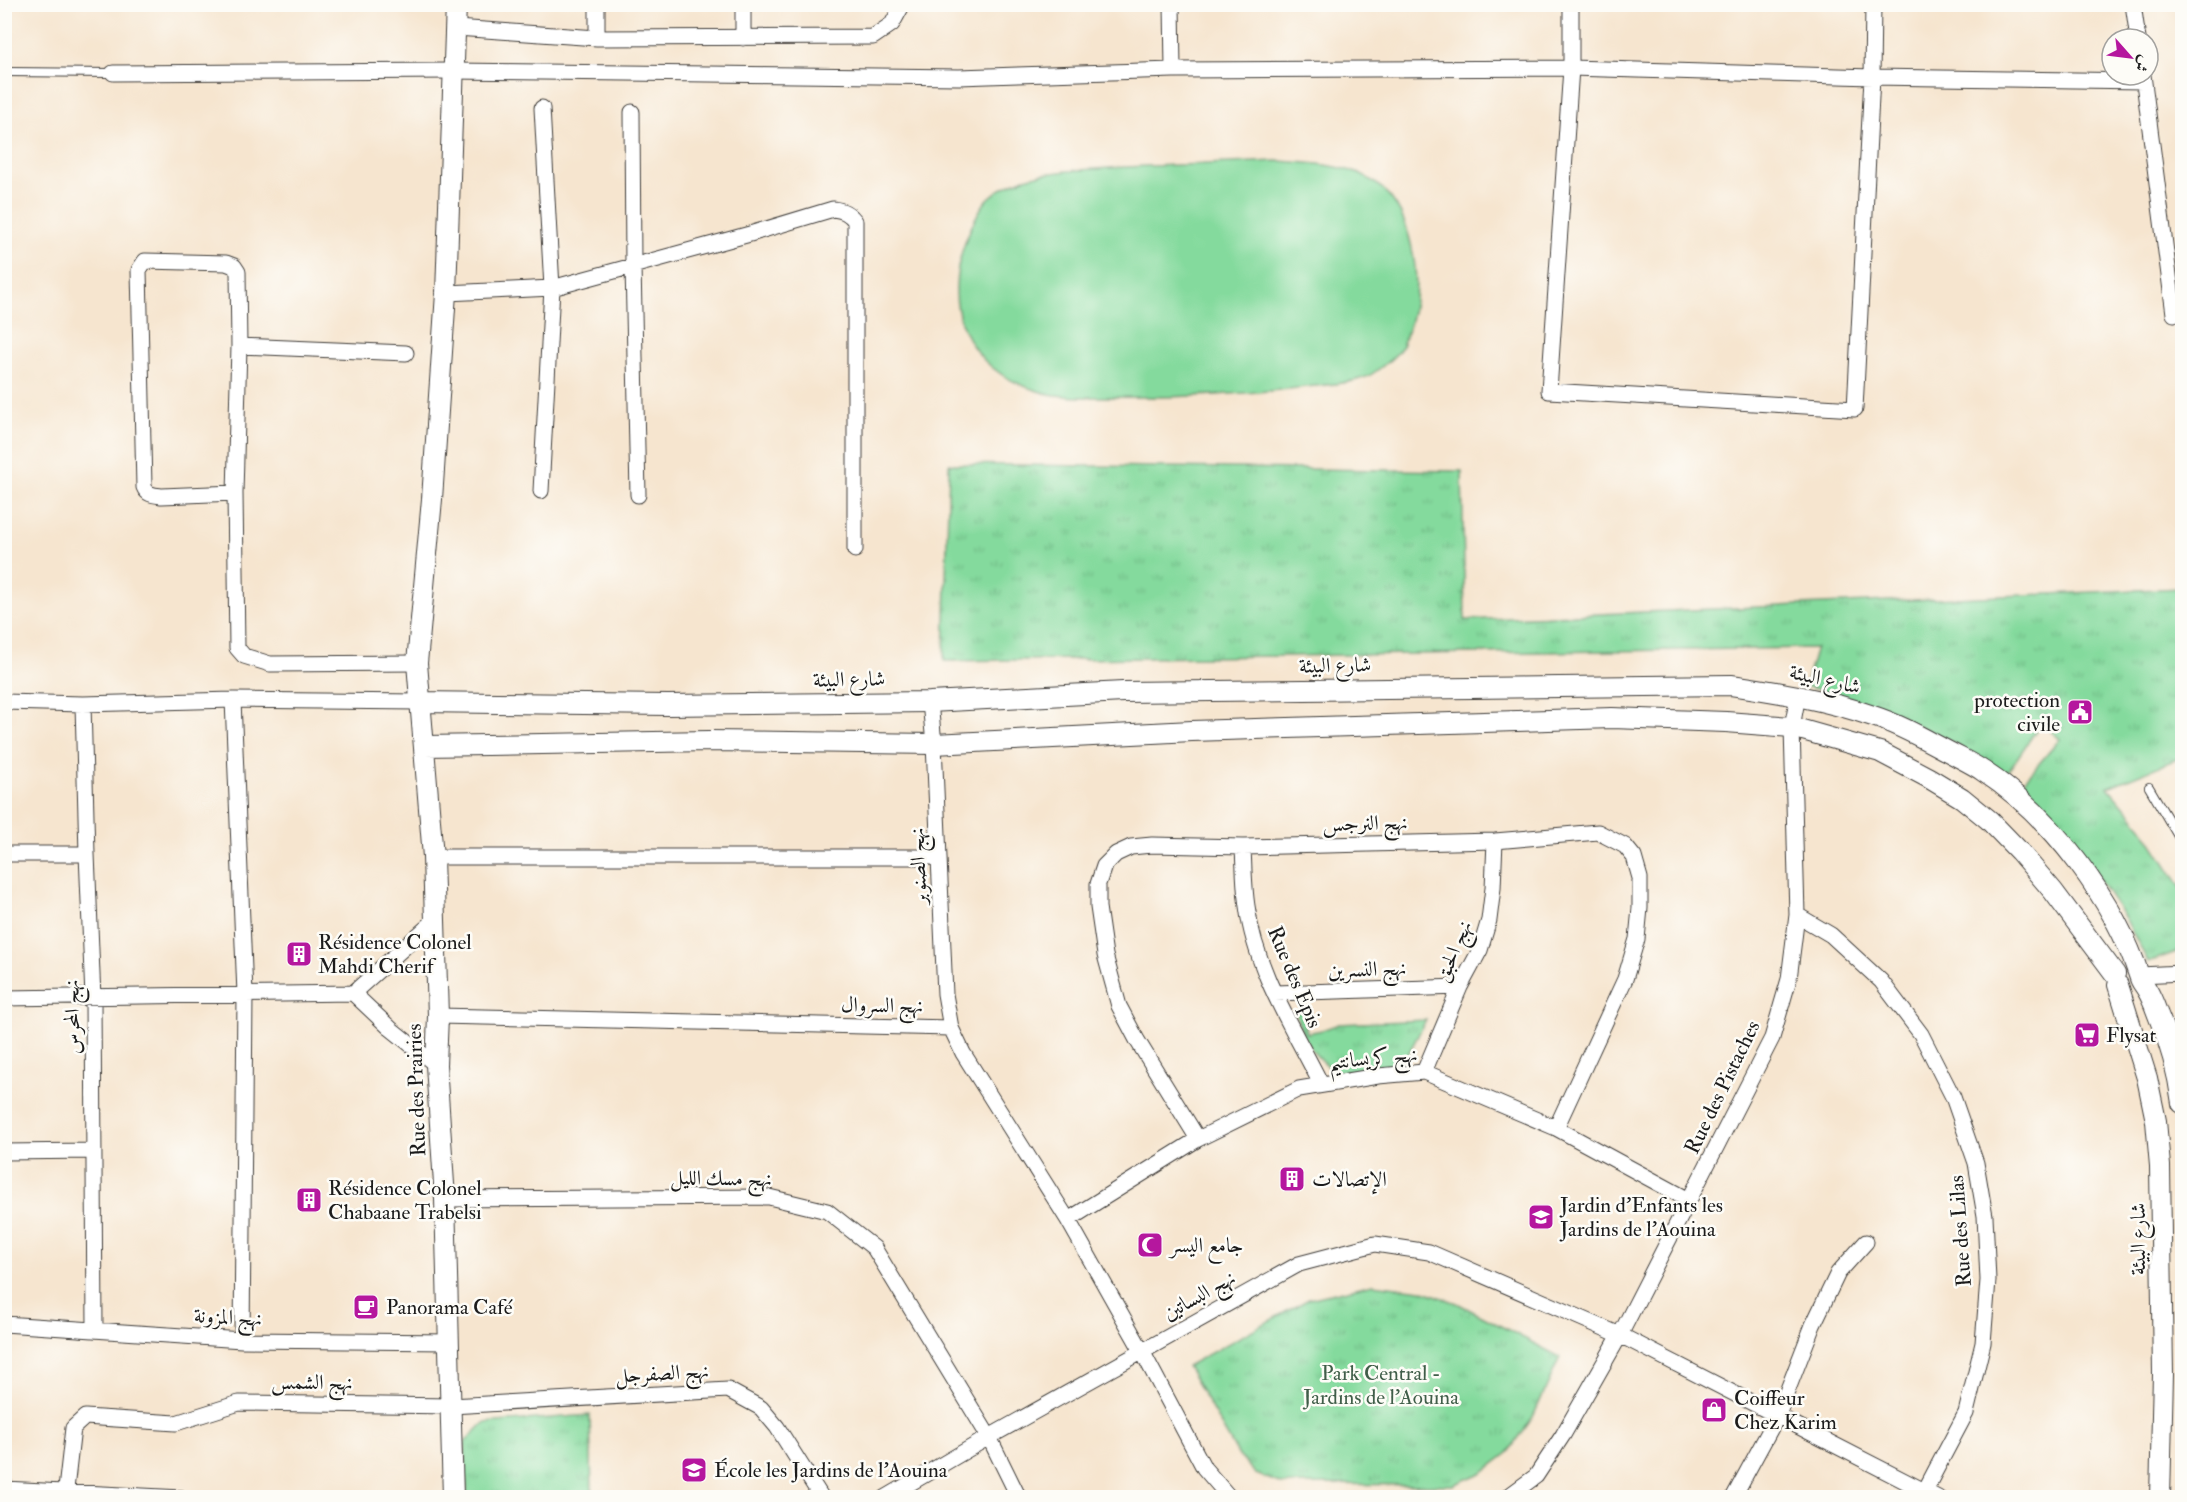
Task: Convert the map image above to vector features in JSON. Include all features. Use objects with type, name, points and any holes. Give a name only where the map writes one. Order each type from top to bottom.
[{"type":"street","name":"Rue des Prairies","points":[[453,1497],[445,1199],[436,1065],[438,1016],[433,857],[417,663],[432,498],[446,293],[456,4]]},
{"type":"street","points":[[597,4],[597,38]]},
{"type":"street","points":[[743,4],[743,38]]},
{"type":"street","points":[[456,28],[597,38],[873,37],[892,24],[903,4]]},
{"type":"street","points":[[1172,4],[1173,70]]},
{"type":"street","points":[[1571,4],[1570,68],[1549,391],[1855,409],[1872,77],[1873,4]]},
{"type":"street","points":[[2133,4],[2136,27]]},
{"type":"street","points":[[113,74],[453,71],[959,77],[1173,70],[1570,68],[1872,77],[2100,78]]},
{"type":"street","points":[[2144,87],[2174,314]]},
{"type":"street","points":[[541,491],[552,288],[542,108]]},
{"type":"street","points":[[632,112],[638,495]]},
{"type":"street","points":[[446,293],[552,288],[833,209],[850,214],[855,221],[855,550]]},
{"type":"street","points":[[235,493],[162,496],[151,495],[144,487],[139,270],[145,261],[226,262],[238,272],[239,346],[235,493],[237,648],[244,656],[270,664],[417,663]]},
{"type":"street","points":[[239,346],[406,353]]},
{"type":"street","name":"شارع البيئة","points":[[419,702],[668,705],[930,702],[1123,692],[1731,685],[1798,695],[1875,717],[1916,734],[1983,770],[2011,792],[2048,827],[2081,867],[2109,911],[2165,1032],[2179,1077],[2182,1103]]},
{"type":"street","name":"Rue des Pistaches","points":[[1506,1497],[1536,1476],[1563,1435],[1620,1335],[1772,1038],[1789,980],[1797,915],[1792,727],[1798,695]]},
{"type":"street","points":[[4,702],[83,704],[233,700],[419,702]]},
{"type":"street","points":[[233,700],[245,994],[242,1340]]},
{"type":"street","name":"نهج الصنوبر","points":[[930,702],[934,744],[945,994],[951,1028]]},
{"type":"street","name":"نهج المحرس","points":[[83,704],[93,998],[95,1330]]},
{"type":"street","name":"شارع البيئة","points":[[425,746],[709,741],[934,744],[1192,731],[1612,718],[1792,727],[1880,752],[1962,798],[1989,820],[2053,891],[2117,979],[2147,1078],[2156,1121],[2160,1166],[2163,1374],[2160,1497]]},
{"type":"street","name":"نهج النرجس","points":[[1198,1138],[1137,1040],[1119,1006],[1105,955],[1098,907],[1098,884],[1104,866],[1116,854],[1131,847],[1152,845],[1243,847],[1495,841],[1598,832],[1625,846],[1634,857],[1640,878],[1637,939],[1625,980],[1556,1128]]},
{"type":"street","name":"نهج الحبق","points":[[1424,1072],[1460,987],[1480,950],[1489,920],[1495,841]]},
{"type":"street","name":"Rue des Epis","points":[[1243,847],[1247,908],[1256,947],[1275,993],[1321,1084]]},
{"type":"street","points":[[4,854],[87,854]]},
{"type":"street","points":[[433,857],[939,856]]},
{"type":"street","name":"Rue des Lilas","points":[[1797,915],[1832,935],[1881,981],[1921,1034],[1953,1097],[1976,1163],[1985,1216],[1988,1280],[1983,1343],[1966,1413],[1928,1495]]},
{"type":"street","points":[[4,998],[353,993],[434,921]]},
{"type":"street","points":[[2117,979],[2118,966],[2124,963],[2131,963],[2139,973],[2182,973]]},
{"type":"street","name":"نهج النسرين","points":[[1275,993],[1460,987]]},
{"type":"street","points":[[353,993],[390,1028],[436,1065]]},
{"type":"street","name":"نهج السروال","points":[[438,1016],[951,1028],[963,1053],[1068,1220],[1142,1351],[1204,1468],[1230,1497]]},
{"type":"street","name":"نهج كريسانتيم","points":[[1068,1220],[1198,1138],[1290,1093],[1321,1084],[1424,1072],[1556,1128],[1689,1200]]},
{"type":"street","points":[[4,1152],[93,1151]]},
{"type":"street","name":"نهج مسك الليل","points":[[445,1199],[769,1197],[827,1211],[874,1248],[989,1437],[1019,1497]]},
{"type":"street","points":[[1733,1497],[1778,1415],[1813,1325],[1838,1273],[1866,1242]]},
{"type":"street","name":"نهج البساتين","points":[[885,1497],[1299,1264],[1375,1244],[1429,1252],[1620,1335],[1778,1415],[1928,1495]]},
{"type":"street","name":"نهج المزونة","points":[[4,1324],[242,1340],[449,1342]]},
{"type":"street","name":"نهج الصفرجل","points":[[451,1406],[728,1390],[761,1408],[777,1427],[822,1497]]},
{"type":"street","name":"نهج الشمس","points":[[65,1494],[73,1428],[85,1417],[176,1423],[239,1403],[451,1406]]},
{"type":"street","points":[[4,1489],[65,1494],[182,1497]]},
{"type":"lane","points":[[4,72],[113,74]]},
{"type":"lane","points":[[2149,787],[2182,843]]},
{"type":"green space","points":[[1276,161],[1320,164],[1359,174],[1375,183],[1389,196],[1401,213],[1414,261],[1416,286],[1413,311],[1399,350],[1388,362],[1369,376],[1336,384],[1233,394],[1158,397],[1064,396],[1038,391],[1013,381],[993,368],[977,351],[965,333],[958,312],[956,289],[959,265],[966,240],[979,212],[989,198],[1005,187],[1031,176],[1078,170]]},
{"type":"green space","points":[[949,464],[1462,471],[1465,620],[2182,588],[2182,757],[2108,787],[2142,827],[2182,889],[2182,950],[2148,962],[2125,918],[2087,862],[2057,823],[2019,787],[2060,739],[2041,723],[2005,776],[1950,741],[1873,705],[1805,686],[1816,648],[944,661]]},
{"type":"green space","points":[[1303,1011],[1307,1033],[1339,1024],[1426,1020],[1407,1056],[1397,1067],[1335,1072],[1320,1060],[1305,1039],[1296,1012]]},
{"type":"green space","name":"Park Central - Jardins de l'Aouina","points":[[1373,1284],[1421,1290],[1457,1303],[1560,1357],[1533,1417],[1508,1453],[1483,1472],[1453,1485],[1282,1484],[1256,1474],[1239,1456],[1187,1366],[1309,1299]]},
{"type":"green space","points":[[590,1415],[592,1497],[467,1497],[465,1442],[484,1423]]},
{"type":"place","name":"protection civile","points":[[2080,712]]},
{"type":"place","name":"Résidence Colonel Mahdi Cherif","points":[[299,954]]},
{"type":"place","name":"Flysat","points":[[2087,1035]]},
{"type":"place","name":"الإتصالات","points":[[1292,1179]]},
{"type":"place","name":"Résidence Colonel Chabaane Trabelsi","points":[[309,1200]]},
{"type":"place","name":"Jardin d'Enfants les Jardins de l'Aouina","points":[[1541,1217]]},
{"type":"place","name":"جامع اليسر","points":[[1150,1245]]},
{"type":"place","name":"Panorama Café","points":[[366,1307]]},
{"type":"place","name":"Coiffeur Chez Karim","points":[[1714,1410]]},
{"type":"place","name":"École les Jardins de l'Aouina","points":[[694,1470]]}]
